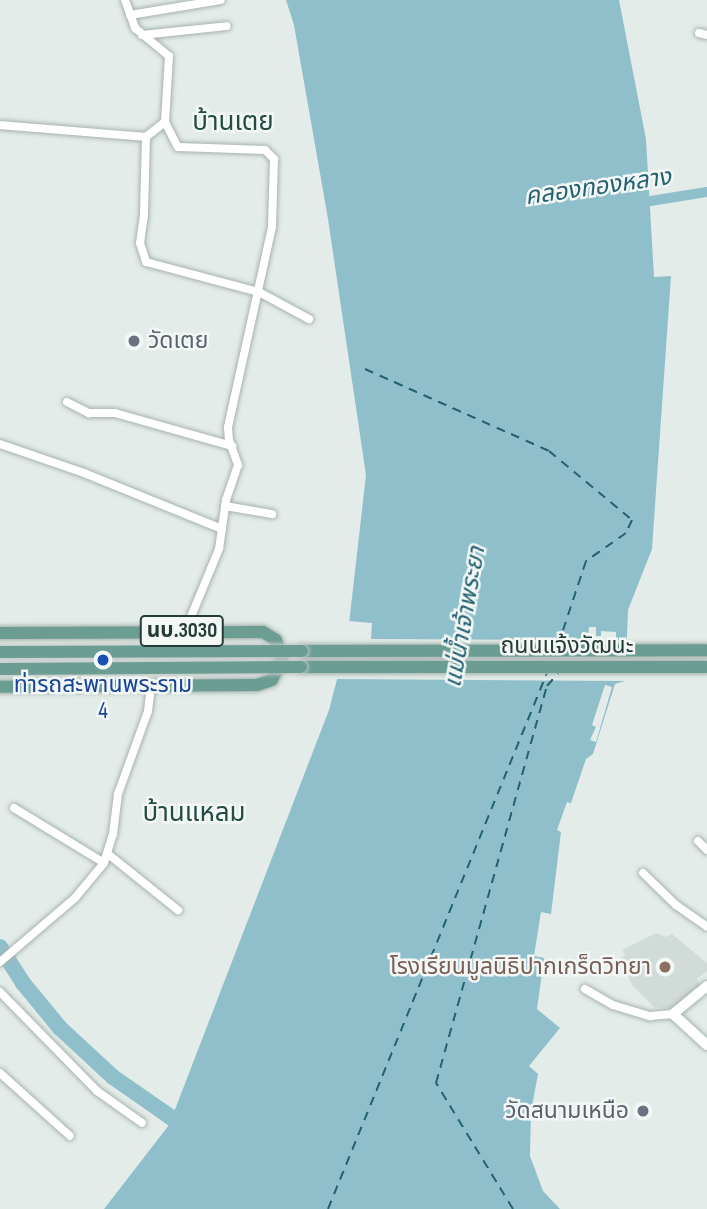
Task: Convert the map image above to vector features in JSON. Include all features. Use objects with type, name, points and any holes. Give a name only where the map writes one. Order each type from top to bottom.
[{"type":"main road","name":"นบ.3030","points":[[0,633],[263,632],[280,647],[282,660],[272,680],[257,685],[0,687]]},
{"type":"main road","name":"ถนนแจ้งวัฒนะ","points":[[0,652],[707,650]]},
{"type":"main road","name":"ถนนแจ้งวัฒนะ","points":[[0,669],[707,667]]},
{"type":"street","points":[[125,0],[142,35],[169,56],[165,122],[178,147],[265,150],[273,154],[272,227],[228,426],[238,465],[225,506],[217,556],[185,631]]},
{"type":"street","points":[[130,15],[221,0]]},
{"type":"street","points":[[142,35],[227,26]]},
{"type":"street","points":[[0,125],[146,137],[165,122]]},
{"type":"street","points":[[146,137],[144,215],[140,243],[143,258],[153,266],[258,292],[309,318]]},
{"type":"street","points":[[67,402],[89,413],[116,412],[232,446]]},
{"type":"street","points":[[0,444],[84,473],[222,529]]},
{"type":"street","points":[[225,506],[272,514]]},
{"type":"street","points":[[0,962],[75,898],[104,863],[118,794],[148,711],[151,686]]},
{"type":"street","points":[[14,808],[104,863]]},
{"type":"street","points":[[698,841],[707,850]]},
{"type":"street","points":[[108,853],[178,910]]},
{"type":"street","points":[[643,873],[676,905],[707,927]]},
{"type":"street","points":[[585,989],[613,1004],[650,1016],[673,1014],[707,986]]},
{"type":"street","points":[[0,992],[97,1091],[142,1122]]},
{"type":"street","points":[[673,1014],[707,1045]]},
{"type":"street","points":[[0,1073],[70,1136]]},
{"type":"shaded area","name":"โรงเรียนมูลนิธิปากเกร็ดวิทยา","points":[[656,933],[666,937],[672,934],[707,963],[707,971],[697,979],[701,987],[671,1008],[654,1007],[633,986],[619,960],[625,955],[622,950]]},
{"type":"water","name":"แม่น้ำเจ้าพระยา","points":[[286,0],[619,0],[646,139],[654,277],[671,276],[652,549],[628,610],[625,681],[615,684],[593,754],[586,759],[571,803],[567,802],[557,830],[561,832],[551,914],[541,912],[534,956],[544,958],[537,1009],[560,1028],[529,1066],[538,1074],[531,1112],[530,1156],[543,1191],[560,1209],[104,1209],[169,1125],[329,710],[347,641],[366,475],[328,219],[294,25]]},
{"type":"pier","points":[[349,621],[372,623],[371,639],[588,640],[589,627],[596,627],[596,636],[601,636],[601,631],[616,632],[616,640],[630,641],[629,681],[335,679]]},
{"type":"pier","points":[[605,685],[612,687],[596,742],[590,740],[596,727],[592,725]]},
{"type":"waterway","name":"คลองทองหลาง","points":[[638,203],[707,192]]},
{"type":"waterway","points":[[0,947],[23,983],[60,1028],[113,1077],[172,1118],[191,1122]]},
{"type":"ferry route","points":[[365,369],[549,451],[632,520],[626,533],[586,561],[558,645]]},
{"type":"ferry route","points":[[584,645],[592,635]]},
{"type":"ferry route","points":[[513,1209],[436,1083],[547,686],[559,672]]},
{"type":"ferry route","points":[[328,1209],[547,673]]},
{"type":"place","name":"วัดเตย","points":[[134,341]]},
{"type":"place","name":"ท่ารถสะพานพระราม 4","points":[[103,660]]},
{"type":"place","name":"โรงเรียนมูลนิธิปากเกร็ดวิทยา","points":[[665,967]]},
{"type":"place","name":"วัดสนามเหนือ","points":[[643,1111]]},
{"type":"district","name":"บ้านเตย","points":[[233,123]]},
{"type":"district","name":"บ้านแหลม","points":[[194,814]]}]
